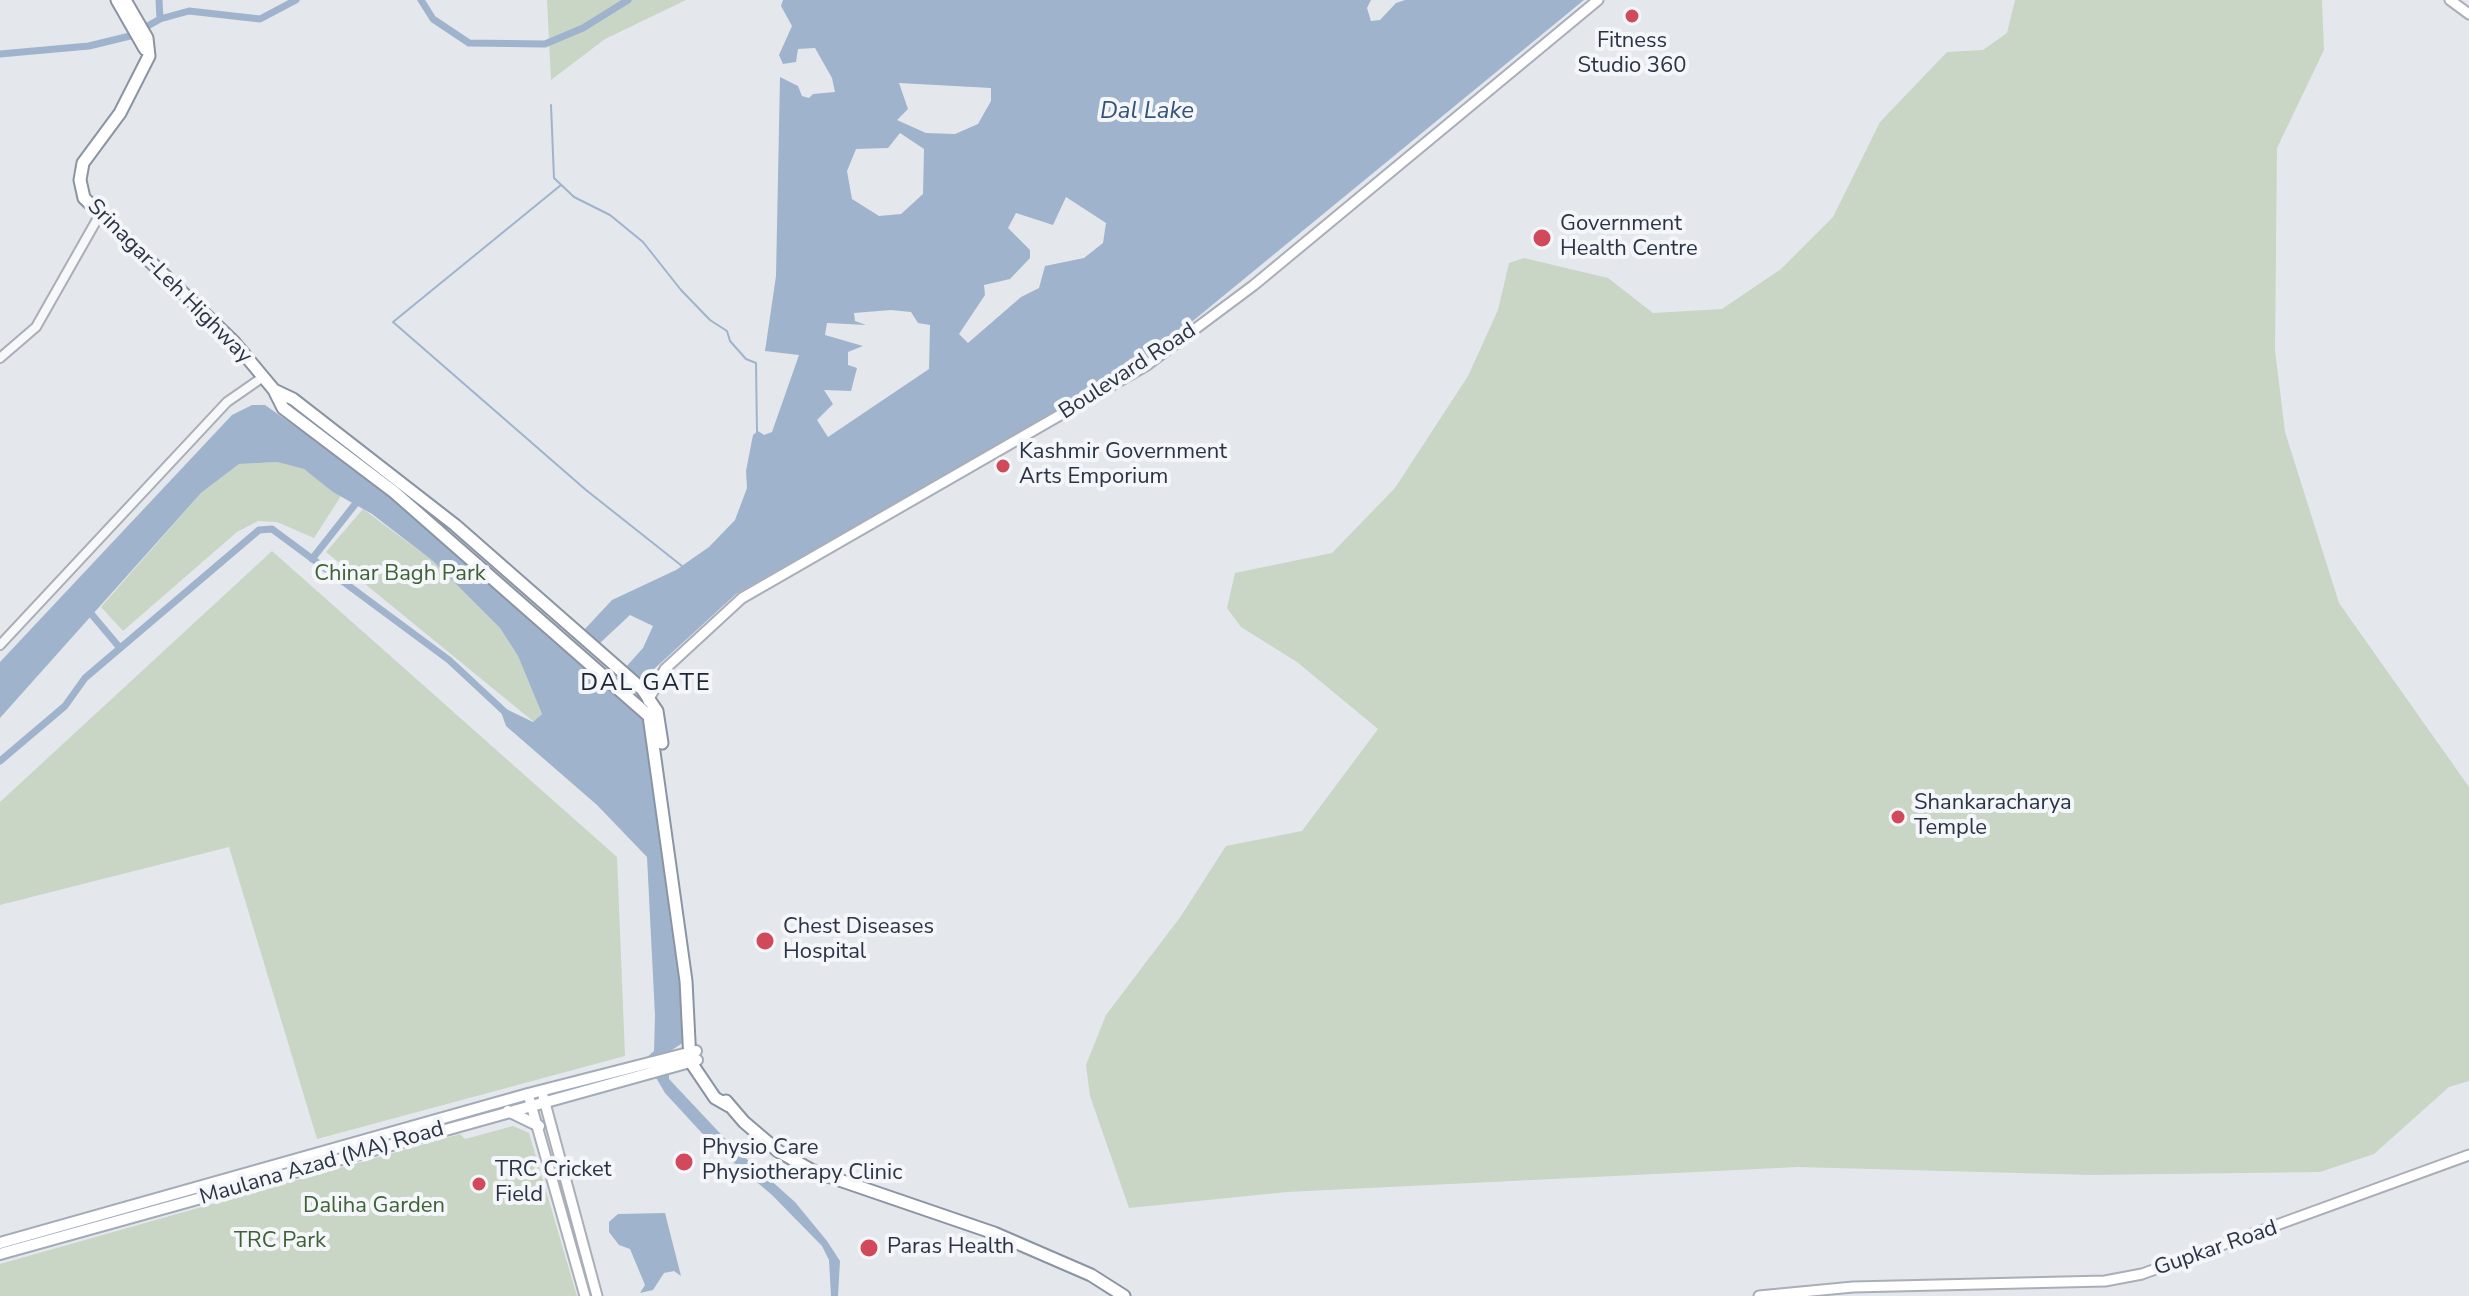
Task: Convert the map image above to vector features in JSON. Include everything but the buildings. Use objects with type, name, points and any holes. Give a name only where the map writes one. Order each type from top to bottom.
[{"type":"highway","points":[[117,0],[146,45]]},
{"type":"highway","points":[[125,0],[146,45]]},
{"type":"highway","name":"Srinagar-Leh Highway","points":[[146,45],[144,71],[80,171],[84,198],[99,216],[177,285],[263,377],[283,408],[394,492],[645,712]]},
{"type":"highway","points":[[274,390],[293,399],[404,483],[646,693],[660,723],[686,949],[689,1057],[729,1106],[778,1151],[813,1171],[994,1233],[1091,1275],[1124,1296]]},
{"type":"highway","points":[[516,596],[525,587]]},
{"type":"highway","points":[[645,712],[655,739],[686,949]]},
{"type":"main road","name":"Boulevard Road","points":[[645,712],[646,693],[665,669],[742,598],[1014,445],[1156,359],[1254,285],[1598,0]]},
{"type":"main road","points":[[2450,0],[2469,14]]},
{"type":"main road","name":"Maulana Azad (MA) Road","points":[[0,1243],[689,1057]]},
{"type":"main road","points":[[543,1096],[595,1296]]},
{"type":"main road","points":[[530,1099],[585,1296]]},
{"type":"main road","name":"Maulana Azad (MA) Road","points":[[0,1254],[508,1111],[530,1099]]},
{"type":"main road","points":[[508,1111],[539,1126]]},
{"type":"main road","name":"Gupkar Road","points":[[1759,1296],[1853,1287],[2105,1281],[2142,1274],[2469,1155]]},
{"type":"main road","points":[[573,1215],[572,1230],[595,1296]]},
{"type":"main road","points":[[561,1218],[572,1230]]},
{"type":"street","points":[[0,358],[36,327],[99,216]]},
{"type":"street","points":[[0,645],[227,402],[263,377]]},
{"type":"green space","points":[[547,0],[686,0],[605,39],[551,80]]},
{"type":"green space","points":[[2015,0],[2322,0],[2324,50],[2277,148],[2275,350],[2285,432],[2339,603],[2469,787],[2469,1081],[2449,1087],[2374,1154],[2320,1172],[2091,1175],[1798,1167],[1287,1192],[1129,1208],[1090,1096],[1086,1065],[1106,1015],[1181,916],[1226,846],[1302,831],[1378,729],[1297,662],[1241,627],[1227,608],[1235,573],[1332,553],[1395,488],[1468,376],[1498,310],[1509,263],[1524,258],[1608,278],[1653,313],[1722,309],[1781,269],[1833,217],[1880,122],[1947,52],[1983,50],[2007,33]]},
{"type":"green space","name":"Chinar Bagh Park","points":[[277,462],[304,469],[341,496],[314,538],[277,522],[258,521],[237,532],[123,631],[101,607],[201,493],[239,464]]},
{"type":"green space","name":"Chinar Bagh Park","points":[[363,509],[433,561],[500,628],[518,656],[542,714],[534,722],[326,552]]},
{"type":"green space","points":[[272,551],[617,857],[625,1056],[317,1139],[229,847],[0,905],[0,802]]},
{"type":"green space","points":[[513,1126],[529,1133],[577,1296],[0,1296],[0,1264],[460,1134],[465,1139]]},
{"type":"water","name":"Dal Lake","points":[[783,0],[1371,0],[1367,8],[1371,21],[1380,20],[1396,3],[1405,0],[1584,0],[1155,352],[1119,376],[736,594],[641,681],[628,699],[647,723],[686,1024],[684,1042],[669,1052],[669,1079],[732,1146],[795,1202],[827,1241],[840,1261],[838,1296],[831,1296],[829,1260],[822,1246],[772,1195],[712,1144],[665,1093],[645,1059],[654,1051],[655,1016],[647,857],[597,805],[506,726],[501,712],[504,708],[533,722],[542,714],[518,656],[500,628],[433,561],[372,514],[333,492],[304,469],[277,462],[239,464],[201,493],[0,718],[0,662],[232,415],[252,405],[265,405],[388,492],[557,644],[618,690],[633,675],[625,668],[643,648],[653,626],[630,615],[600,643],[584,630],[612,600],[676,570],[709,547],[735,520],[747,488],[746,471],[753,435],[758,431],[764,435],[772,432],[799,355],[765,351],[776,276],[780,77],[798,86],[802,96],[809,98],[813,94],[835,92],[832,78],[815,48],[798,49],[796,62],[783,64],[779,55],[792,26],[781,6]],"holes":[[[899,83],[991,88],[991,101],[978,124],[955,134],[926,133],[897,120],[908,109]],[[900,133],[924,149],[923,194],[901,214],[879,216],[852,199],[847,171],[856,149],[888,148]],[[1066,197],[1106,223],[1103,243],[1084,258],[1045,266],[1039,288],[1021,297],[968,343],[959,334],[985,295],[984,285],[1010,279],[1030,258],[1030,250],[1008,228],[1016,213],[1053,225]],[[911,312],[918,323],[930,325],[929,369],[828,437],[817,420],[833,404],[824,390],[851,391],[857,368],[848,365],[848,352],[863,346],[825,335],[827,323],[866,325],[855,321],[854,313]]]},
{"type":"water","points":[[665,1213],[681,1276],[674,1271],[664,1273],[653,1290],[640,1293],[645,1285],[630,1249],[619,1245],[609,1232],[609,1222],[618,1214]]},
{"type":"waterway","points":[[159,0],[160,19]]},
{"type":"waterway","points":[[0,54],[89,46],[130,36],[160,19],[189,11],[260,19],[296,0]]},
{"type":"waterway","points":[[421,0],[433,19],[469,43],[545,44],[583,28],[628,0]]},
{"type":"waterway","points":[[551,105],[554,178],[574,197],[610,215],[643,242],[681,290],[710,320],[727,331],[730,341],[746,359],[756,363],[757,433]]},
{"type":"waterway","points":[[561,185],[393,322],[586,490],[682,566]]},
{"type":"waterway","points":[[312,559],[360,498]]},
{"type":"waterway","points":[[0,761],[65,706],[85,678],[259,530],[272,529],[449,660],[507,714]]},
{"type":"waterway","points":[[88,610],[120,648]]},
{"type":"place","name":"Fitness Studio 360","points":[[1632,16]]},
{"type":"place","name":"Government Health Centre","points":[[1542,238]]},
{"type":"place","name":"Kashmir Government Arts Emporium","points":[[1003,466]]},
{"type":"place","name":"Shankaracharya Temple","points":[[1898,817]]},
{"type":"place","name":"Chest Diseases Hospital","points":[[765,941]]},
{"type":"place","name":"Physio Care Physiotherapy Clinic","points":[[684,1162]]},
{"type":"place","name":"TRC Cricket Field","points":[[479,1184]]},
{"type":"place","name":"Paras Health","points":[[869,1248]]},
{"type":"district","name":"DAL GATE","points":[[646,684]]},
{"type":"park label","name":"Daliha Garden","points":[[374,1207]]},
{"type":"park label","name":"TRC Park","points":[[280,1242]]}]
